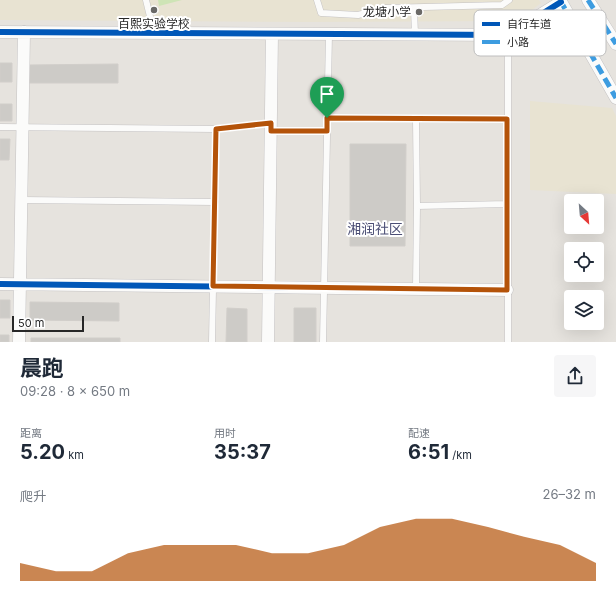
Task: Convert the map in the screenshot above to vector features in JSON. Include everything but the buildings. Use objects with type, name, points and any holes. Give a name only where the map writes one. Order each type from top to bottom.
[{"type":"street","points":[[588,0],[594,10]]},
{"type":"street","points":[[547,10],[561,1],[566,10]]},
{"type":"street","points":[[606,28],[616,44]]},
{"type":"street","points":[[0,32],[474,35]]},
{"type":"street","points":[[19,342],[24,32]]},
{"type":"street","points":[[268,342],[270,287],[272,34]]},
{"type":"street","points":[[592,56],[616,98]]},
{"type":"street","points":[[0,284],[507,290]]},
{"type":"lane","points":[[146,0],[154,33]]},
{"type":"lane","points":[[317,0],[321,13],[358,15],[385,8],[502,5],[509,0]]},
{"type":"lane","points":[[414,8],[415,35]]},
{"type":"lane","points":[[323,342],[329,34]]},
{"type":"lane","points":[[508,56],[508,342]]},
{"type":"lane","points":[[327,118],[507,119]]},
{"type":"lane","points":[[416,119],[416,288]]},
{"type":"lane","points":[[0,127],[216,129],[271,127],[327,131]]},
{"type":"lane","points":[[212,342],[216,129]]},
{"type":"lane","points":[[21,200],[215,202]]},
{"type":"lane","points":[[417,206],[507,204]]},
{"type":"shaded area","name":"百熙实验学校","points":[[0,0],[539,0],[541,3],[532,10],[474,10],[474,21],[311,22],[0,20]]},
{"type":"shaded area","points":[[530,101],[612,108],[616,116],[616,194],[530,190]]},
{"type":"green space","points":[[158,0],[182,0],[159,6]]},
{"type":"marked path","points":[[560,0],[566,10]]},
{"type":"marked path","points":[[588,0],[594,10]]},
{"type":"marked path","points":[[606,28],[616,44]]},
{"type":"marked path","points":[[592,56],[616,98]]},
{"type":"cycle path","points":[[548,10],[561,2]]},
{"type":"cycle path","points":[[0,32],[474,35]]},
{"type":"cycle path","points":[[0,284],[507,290]]},
{"type":"place","name":"百熙实验学校","points":[[154,10]]},
{"type":"place","name":"龙塘小学","points":[[419,12]]},
{"type":"district","name":"湘润社区","points":[[375,229]]},
{"type":"route","points":[[327,118],[507,119],[507,290],[213,286],[216,129],[271,123],[271,131],[327,131],[327,118]]}]
